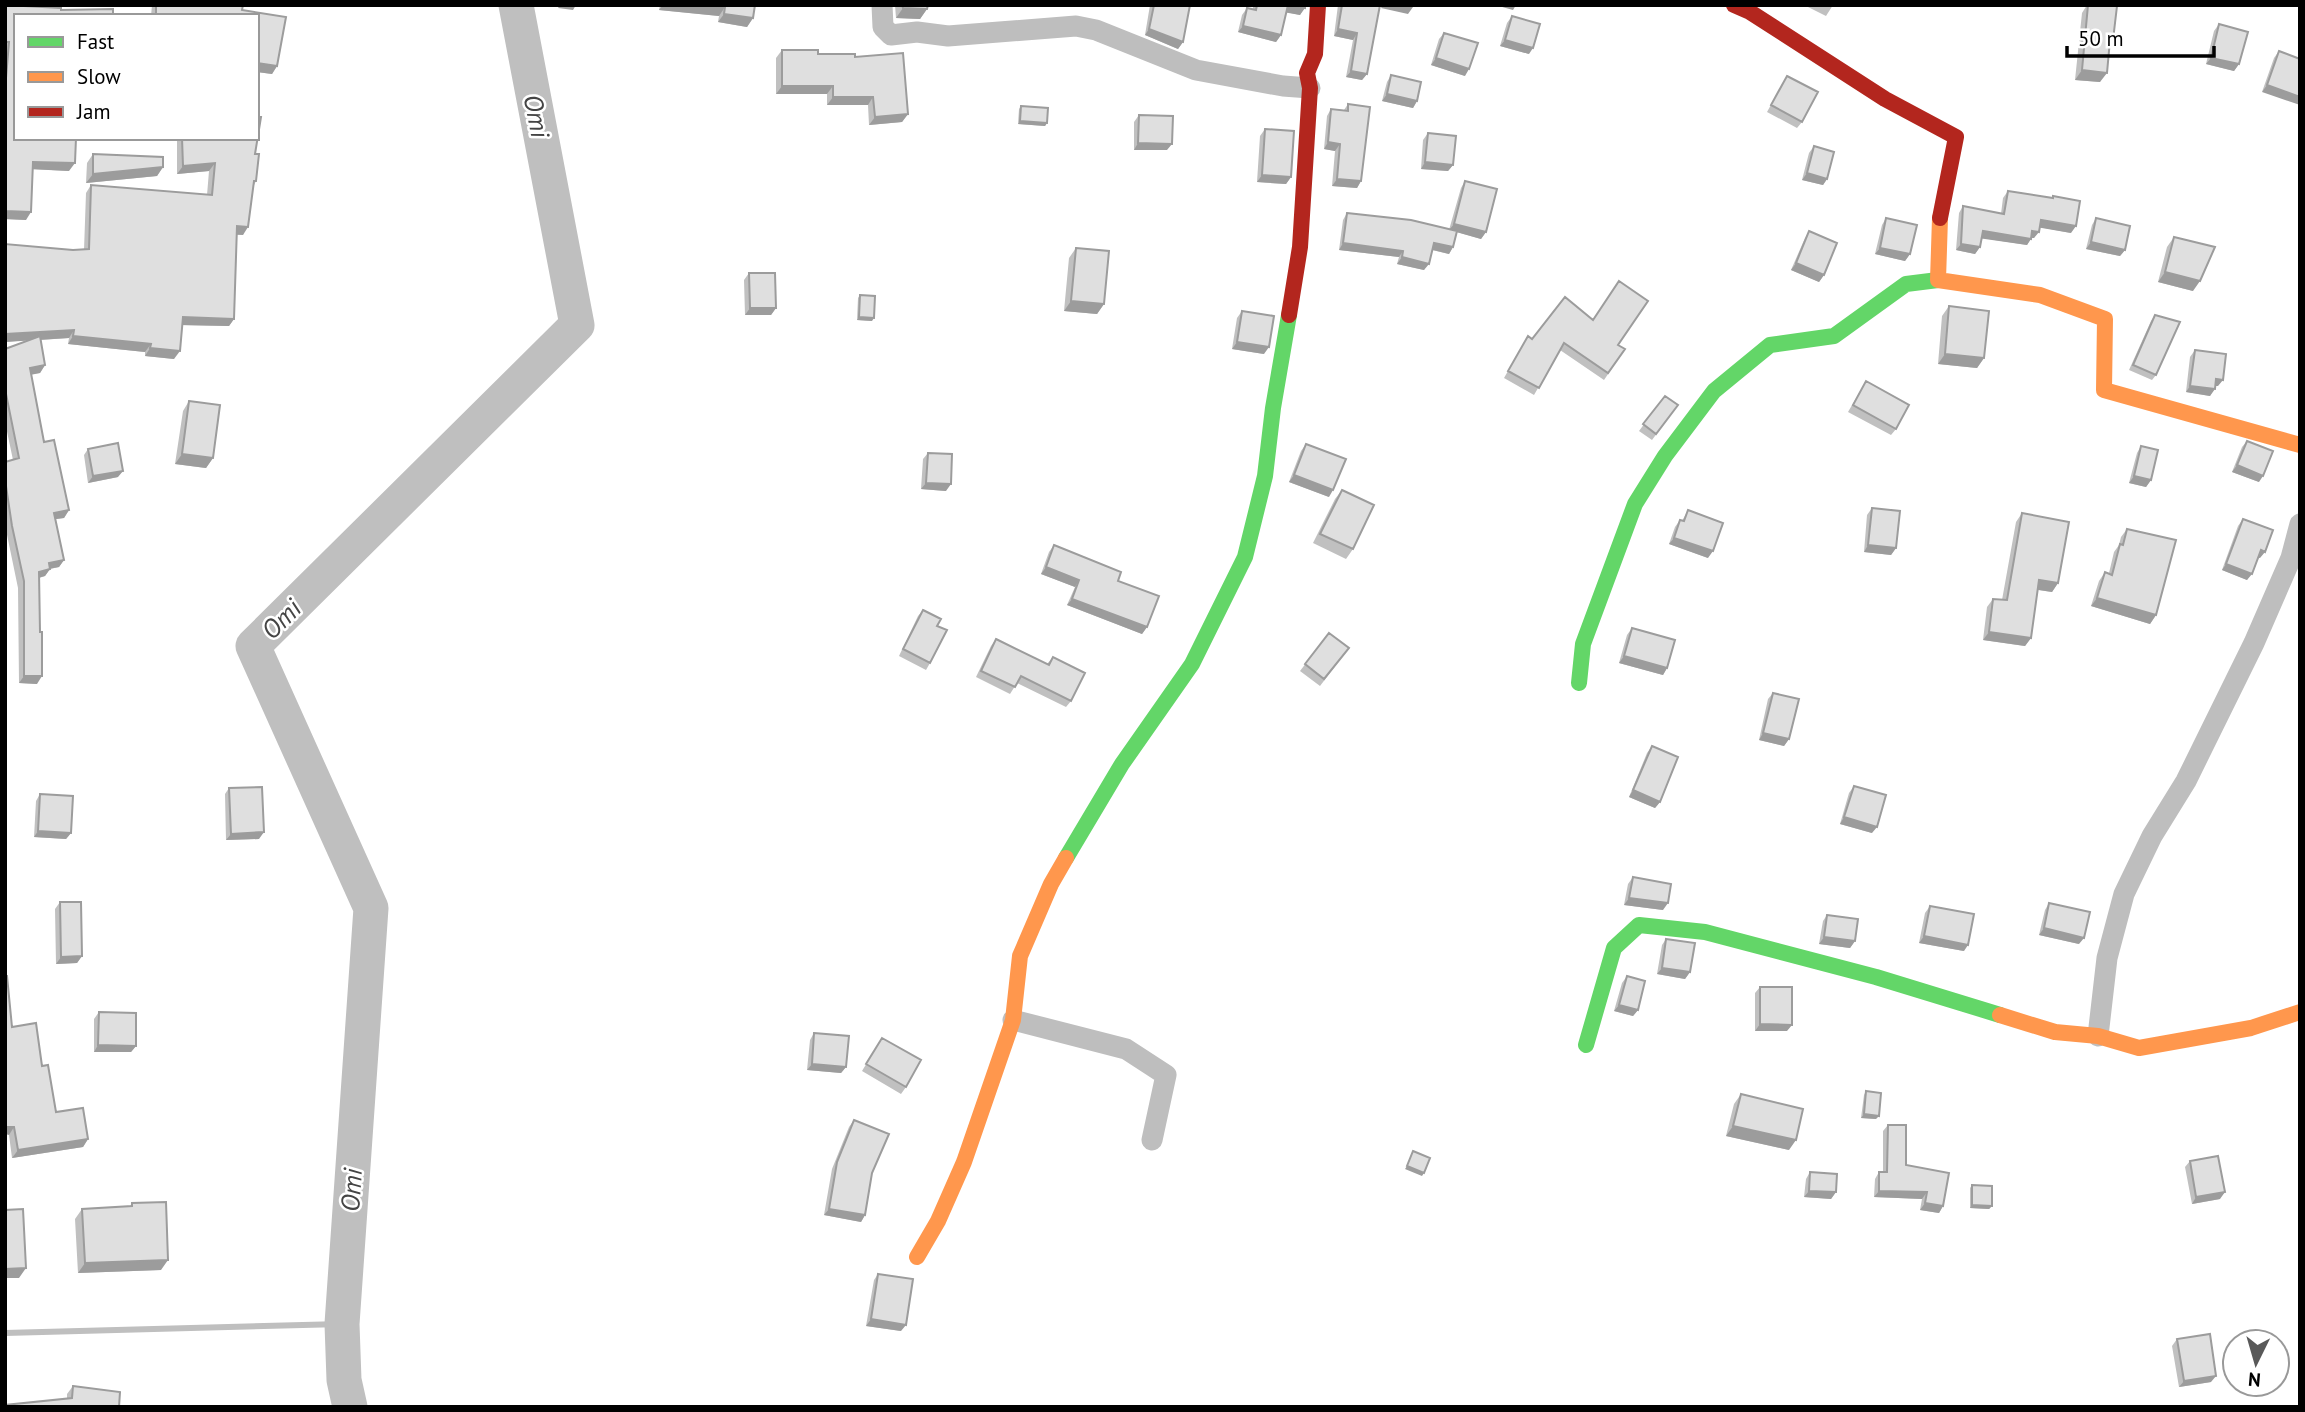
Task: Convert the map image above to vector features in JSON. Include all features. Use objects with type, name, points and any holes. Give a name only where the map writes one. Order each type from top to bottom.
[{"type":"street","points":[[882,5],[883,27],[891,35],[917,32],[947,36],[1076,26],[1096,30],[1196,70],[1283,86],[1310,88]]},
{"type":"street","points":[[917,1257],[964,1162],[1013,1020],[1020,956],[1051,884],[1122,764],[1192,664],[1245,557],[1265,476],[1273,408],[1300,247],[1310,88],[1307,73],[1315,54],[1318,5]]},
{"type":"street","points":[[1734,5],[1750,12],[1885,99],[1956,137],[1940,218],[1938,280]]},
{"type":"street","points":[[1579,684],[1583,644],[1635,504],[1665,456],[1714,391],[1770,345],[1834,336],[1906,284],[1938,280],[2040,295],[2105,319],[2104,390],[2300,445]]},
{"type":"street","points":[[2098,1036],[2107,958],[2124,894],[2152,836],[2186,780],[2255,643],[2291,558],[2300,524]]},
{"type":"street","points":[[1586,1045],[1614,948],[1639,925],[1705,932],[1876,977],[2055,1032],[2098,1036],[2138,1048],[2251,1028],[2300,1012]]},
{"type":"street","points":[[1013,1020],[1126,1049],[1166,1075],[1152,1140]]},
{"type":"building","points":[[5,5],[61,10],[113,9],[113,14],[14,14],[14,140],[76,140],[75,163],[33,162],[31,212],[5,211],[5,90],[9,42],[5,42]]},
{"type":"building","points":[[156,5],[243,5],[242,10],[286,17],[277,66],[259,63],[259,14],[156,14]]},
{"type":"building","points":[[707,5],[755,5],[753,18],[724,14],[725,7]]},
{"type":"building","points":[[902,5],[928,5],[927,9],[903,8]]},
{"type":"building","points":[[1154,5],[1190,5],[1183,42],[1149,29]]},
{"type":"building","points":[[1257,5],[1288,5],[1281,35],[1243,26],[1247,8],[1256,10]]},
{"type":"building","points":[[1342,5],[1380,5],[1367,74],[1351,71],[1357,33],[1338,29]]},
{"type":"building","points":[[2088,5],[2117,6],[2107,73],[2082,70]]},
{"type":"building","points":[[1512,16],[1540,24],[1533,48],[1505,40]]},
{"type":"building","points":[[2219,24],[2248,32],[2239,64],[2211,58]]},
{"type":"building","points":[[1444,33],[1478,43],[1469,69],[1436,58]]},
{"type":"building","points":[[782,50],[818,50],[818,54],[855,54],[855,57],[903,53],[908,114],[875,117],[873,97],[833,97],[833,86],[782,86]]},
{"type":"building","points":[[2279,51],[2300,59],[2300,97],[2267,85]]},
{"type":"building","points":[[1391,75],[1421,82],[1417,101],[1387,94]]},
{"type":"building","points":[[1787,76],[1818,92],[1802,122],[1771,105]]},
{"type":"building","points":[[1348,104],[1370,107],[1361,181],[1337,179],[1340,144],[1328,142],[1331,109],[1348,111]]},
{"type":"building","points":[[1021,106],[1048,108],[1047,123],[1020,121]]},
{"type":"building","points":[[1139,115],[1173,116],[1172,144],[1138,143]]},
{"type":"building","points":[[1265,129],[1294,131],[1291,177],[1262,175]]},
{"type":"building","points":[[1428,133],[1456,136],[1453,165],[1425,162]]},
{"type":"building","points":[[182,140],[257,140],[255,154],[259,154],[248,227],[237,226],[234,319],[183,317],[180,351],[150,348],[151,344],[73,336],[74,330],[5,334],[5,244],[89,249],[91,185],[212,195],[215,163],[183,166]]},
{"type":"building","points":[[1814,146],[1834,152],[1827,179],[1807,173]]},
{"type":"building","points":[[93,154],[163,157],[163,167],[93,174]]},
{"type":"building","points":[[1465,181],[1497,189],[1486,232],[1454,224]]},
{"type":"building","points":[[2008,191],[2080,201],[2076,226],[2041,220],[2039,232],[2032,231],[2031,239],[1983,231],[1980,247],[1961,244],[1963,206],[2004,214]]},
{"type":"building","points":[[1347,213],[1411,220],[1457,231],[1453,247],[1434,243],[1429,264],[1402,257],[1403,251],[1343,243]]},
{"type":"building","points":[[1886,218],[1917,225],[1910,254],[1880,248]]},
{"type":"building","points":[[2096,218],[2130,226],[2125,250],[2091,242]]},
{"type":"building","points":[[1809,231],[1837,243],[1824,275],[1796,263]]},
{"type":"building","points":[[2174,237],[2215,247],[2200,281],[2165,272]]},
{"type":"building","points":[[1076,248],[1109,251],[1104,304],[1071,301]]},
{"type":"building","points":[[749,273],[775,273],[776,308],[750,308]]},
{"type":"building","points":[[1619,281],[1648,301],[1618,345],[1625,349],[1608,373],[1564,343],[1539,388],[1508,371],[1528,336],[1532,339],[1565,297],[1593,320]]},
{"type":"building","points":[[860,295],[875,296],[874,318],[859,317]]},
{"type":"building","points":[[1949,306],[1989,311],[1984,358],[1945,354]]},
{"type":"building","points":[[1242,311],[1274,316],[1269,347],[1237,342]]},
{"type":"building","points":[[2155,315],[2180,322],[2156,375],[2133,365]]},
{"type":"building","points":[[40,336],[45,365],[30,368],[44,442],[54,440],[69,510],[54,513],[64,560],[49,563],[50,569],[39,572],[42,676],[24,676],[24,581],[5,487],[5,462],[19,458],[5,389],[5,349]]},
{"type":"building","points":[[2195,350],[2226,354],[2223,380],[2216,379],[2215,389],[2190,386]]},
{"type":"building","points":[[1866,381],[1909,405],[1896,429],[1853,405]]},
{"type":"building","points":[[1665,396],[1678,405],[1656,434],[1643,424]]},
{"type":"building","points":[[189,401],[220,405],[213,458],[182,454]]},
{"type":"building","points":[[2247,441],[2273,451],[2263,476],[2237,465]]},
{"type":"building","points":[[118,443],[123,471],[93,476],[88,449]]},
{"type":"building","points":[[1306,444],[1346,459],[1333,490],[1294,475]]},
{"type":"building","points":[[2141,446],[2158,450],[2151,480],[2134,476]]},
{"type":"building","points":[[928,453],[952,454],[951,484],[926,483]]},
{"type":"building","points":[[1342,490],[1374,505],[1353,549],[1320,534]]},
{"type":"building","points":[[1872,508],[1900,511],[1896,548],[1868,545]]},
{"type":"building","points":[[1688,510],[1723,523],[1713,551],[1674,538],[1680,520],[1684,521]]},
{"type":"building","points":[[2022,513],[2069,522],[2058,583],[2039,580],[2031,638],[1989,632],[1993,599],[2007,600]]},
{"type":"building","points":[[2243,519],[2273,530],[2265,552],[2261,550],[2252,574],[2226,564]]},
{"type":"building","points":[[2127,529],[2176,540],[2156,615],[2097,598],[2105,572],[2112,575]]},
{"type":"building","points":[[1054,545],[1121,572],[1118,581],[1159,596],[1147,627],[1072,599],[1079,580],[1046,567]]},
{"type":"building","points":[[923,610],[941,619],[937,626],[947,630],[930,663],[903,649]]},
{"type":"building","points":[[1632,628],[1675,640],[1667,668],[1624,656]]},
{"type":"building","points":[[1329,633],[1349,648],[1324,679],[1305,664]]},
{"type":"building","points":[[996,639],[1049,665],[1053,657],[1085,673],[1071,701],[1021,676],[1015,687],[981,671]]},
{"type":"building","points":[[1773,693],[1799,699],[1789,739],[1763,733]]},
{"type":"building","points":[[1652,746],[1678,757],[1660,802],[1633,790]]},
{"type":"building","points":[[1854,786],[1886,795],[1877,827],[1844,817]]},
{"type":"building","points":[[262,787],[264,832],[231,834],[229,788]]},
{"type":"building","points":[[40,794],[73,796],[71,833],[38,831]]},
{"type":"building","points":[[1633,877],[1671,884],[1668,903],[1629,898]]},
{"type":"building","points":[[60,902],[81,902],[82,956],[61,957]]},
{"type":"building","points":[[2049,903],[2090,912],[2084,938],[2044,928]]},
{"type":"building","points":[[1930,906],[1974,914],[1968,945],[1924,936]]},
{"type":"building","points":[[1827,915],[1858,919],[1855,941],[1824,937]]},
{"type":"building","points":[[1666,939],[1695,943],[1690,972],[1662,968]]},
{"type":"building","points":[[5,976],[12,1027],[36,1023],[42,1066],[48,1065],[56,1112],[83,1108],[88,1139],[18,1150],[14,1127],[5,1127]]},
{"type":"building","points":[[1627,976],[1645,981],[1638,1010],[1619,1005]]},
{"type":"building","points":[[1760,987],[1792,987],[1792,1025],[1760,1024]]},
{"type":"building","points":[[99,1012],[136,1013],[136,1046],[98,1045]]},
{"type":"building","points":[[814,1033],[849,1036],[846,1067],[812,1064]]},
{"type":"building","points":[[882,1038],[921,1060],[906,1087],[866,1064]]},
{"type":"building","points":[[1866,1091],[1881,1093],[1879,1116],[1864,1114]]},
{"type":"building","points":[[1741,1094],[1803,1109],[1796,1140],[1733,1126]]},
{"type":"building","points":[[854,1120],[889,1134],[872,1173],[865,1215],[829,1209],[837,1162]]},
{"type":"building","points":[[1888,1125],[1906,1125],[1906,1165],[1949,1173],[1943,1206],[1925,1203],[1927,1192],[1879,1191],[1879,1172],[1887,1172]]},
{"type":"building","points":[[1413,1151],[1430,1158],[1424,1173],[1407,1166]]},
{"type":"building","points":[[2218,1156],[2225,1192],[2196,1197],[2190,1161]]},
{"type":"building","points":[[1810,1172],[1837,1174],[1836,1192],[1809,1191]]},
{"type":"building","points":[[1972,1185],[1992,1186],[1992,1206],[1972,1205]]},
{"type":"building","points":[[166,1202],[168,1260],[85,1263],[82,1209]]},
{"type":"building","points":[[23,1209],[26,1268],[5,1269],[5,1210]]},
{"type":"building","points":[[878,1274],[913,1279],[906,1325],[871,1319]]},
{"type":"building","points":[[2210,1334],[2216,1376],[2184,1381],[2177,1339]]},
{"type":"building","points":[[73,1386],[120,1392],[119,1407],[5,1407],[72,1398]]},
{"type":"waterway","name":"Omi","points":[[350,1407],[344,1380],[342,1324],[371,908],[253,646],[577,325],[516,5]]},
{"type":"waterway","points":[[5,1333],[342,1324]]},
{"type":"traffic: fast","points":[[1579,683],[1583,644],[1635,504],[1665,456],[1714,391],[1770,345],[1834,336],[1906,284],[1938,280]]},
{"type":"traffic: fast","points":[[1066,858],[1122,764],[1192,664],[1245,557],[1265,476],[1273,408],[1289,315]]},
{"type":"traffic: fast","points":[[1586,1045],[1614,948],[1639,925],[1705,932],[1876,977],[2000,1015]]},
{"type":"traffic: slow","points":[[1940,218],[1938,280],[2040,295],[2105,319],[2104,390],[2300,445]]},
{"type":"traffic: slow","points":[[917,1257],[938,1221],[964,1162],[1013,1020],[1020,956],[1051,884],[1066,858]]},
{"type":"traffic: slow","points":[[2000,1015],[2055,1032],[2098,1036],[2139,1048],[2251,1028],[2300,1012]]},
{"type":"traffic: jam","points":[[1289,315],[1300,247],[1310,88],[1307,73],[1315,54],[1318,5]]},
{"type":"traffic: jam","points":[[1734,5],[1750,12],[1885,99],[1956,137],[1940,218]]}]
